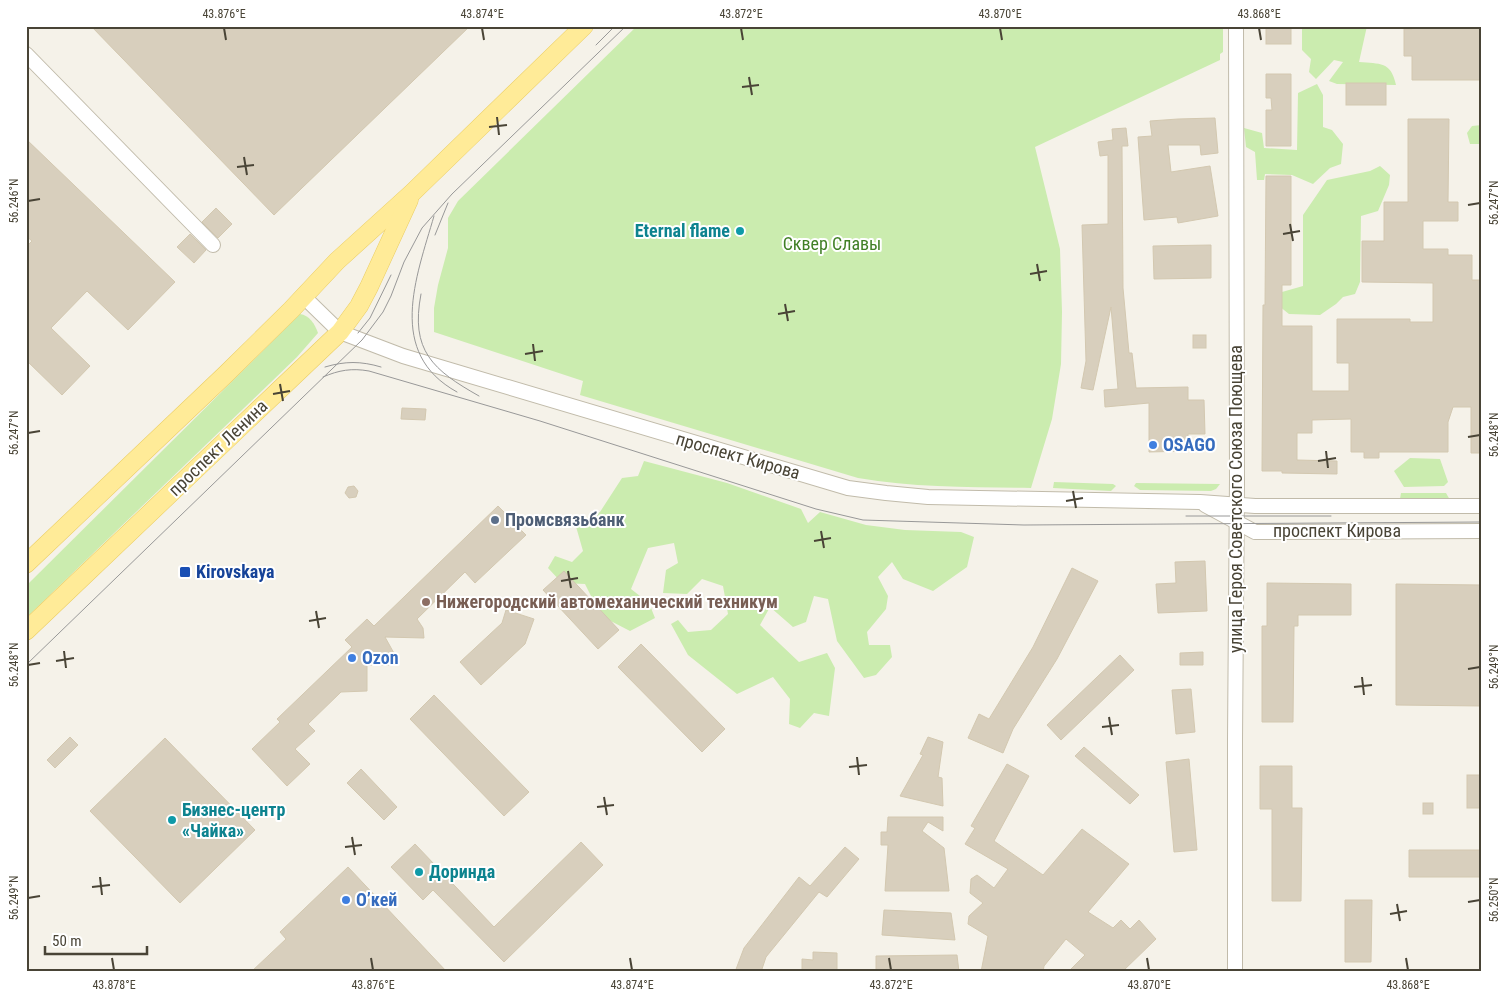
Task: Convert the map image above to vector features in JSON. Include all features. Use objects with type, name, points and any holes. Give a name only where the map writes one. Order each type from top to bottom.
[{"type":"main road","name":"проспект Ленина","points":[[26,564],[226,374],[337,261],[412,193],[584,26]]},
{"type":"main road","name":"проспект Ленина","points":[[26,631],[340,332],[369,287],[412,193]]},
{"type":"street","name":"улица Героя Советского Союза Поющева","points":[[1235,972],[1237,523],[1236,26]]},
{"type":"street","points":[[26,54],[213,245]]},
{"type":"street","name":"проспект Кирова","points":[[303,296],[340,332],[402,356],[848,488],[928,497],[1200,502],[1237,505],[1482,506]]},
{"type":"street","name":"проспект Кирова","points":[[1200,502],[1255,532],[1482,531]]},
{"type":"green space","name":"Сквер Славы","points":[[637,26],[1223,26],[1223,52],[1220,54],[1220,60],[1035,147],[1060,249],[1062,312],[1061,364],[1052,419],[1031,488],[922,485],[858,478],[580,395],[583,381],[434,332],[434,308],[448,248],[448,218],[458,201]]},
{"type":"green space","points":[[1302,26],[1367,26],[1359,62],[1384,65],[1394,77],[1396,85],[1337,84],[1329,81],[1343,62],[1334,60],[1316,79],[1309,72],[1311,59],[1302,50]]},
{"type":"green space","points":[[1317,84],[1323,95],[1323,127],[1332,130],[1343,144],[1341,164],[1330,168],[1313,184],[1292,175],[1265,174],[1264,180],[1257,180],[1255,152],[1246,147],[1244,128],[1262,133],[1264,148],[1297,150],[1298,93]]},
{"type":"green space","points":[[1482,125],[1482,144],[1470,144],[1467,133],[1472,126]]},
{"type":"green space","points":[[1380,166],[1390,175],[1389,185],[1378,211],[1361,216],[1360,282],[1355,294],[1343,297],[1320,315],[1289,314],[1274,302],[1275,294],[1303,286],[1303,215],[1327,180],[1370,171]]},
{"type":"green space","points":[[300,314],[311,320],[318,333],[297,357],[26,618],[26,586]]},
{"type":"green space","points":[[1410,458],[1440,459],[1448,482],[1444,486],[1404,487],[1394,471]]},
{"type":"green space","points":[[644,461],[727,483],[801,509],[808,523],[820,512],[866,525],[905,530],[961,532],[974,537],[967,567],[933,591],[903,579],[892,562],[878,577],[888,596],[886,609],[867,632],[869,645],[890,645],[892,657],[876,675],[864,678],[837,641],[828,599],[814,596],[806,622],[793,627],[770,607],[760,625],[799,662],[827,653],[835,668],[829,716],[814,713],[800,728],[789,724],[790,699],[773,677],[737,694],[688,655],[671,624],[678,620],[688,632],[711,630],[728,614],[723,586],[702,579],[687,594],[663,593],[666,570],[678,563],[674,543],[648,548],[631,589],[649,603],[655,618],[630,631],[601,616],[585,584],[562,583],[548,568],[555,556],[572,562],[583,551],[575,523],[600,512],[622,478],[638,476]]},
{"type":"green space","points":[[1054,482],[1113,484],[1116,486],[1111,491],[1053,488]]},
{"type":"green space","points":[[1136,483],[1220,484],[1211,491],[1140,490],[1134,486]]},
{"type":"green space","points":[[1401,493],[1446,493],[1450,500],[1400,499]]},
{"type":"building","points":[[91,26],[470,26],[274,215]]},
{"type":"building","points":[[1266,26],[1291,26],[1291,44],[1266,44]]},
{"type":"building","points":[[1412,26],[1482,26],[1482,80],[1412,80],[1412,56],[1404,56],[1404,29],[1412,29]]},
{"type":"building","points":[[1266,74],[1291,74],[1291,146],[1266,146],[1266,110],[1272,110],[1271,98],[1266,98]]},
{"type":"building","points":[[1346,83],[1386,83],[1386,105],[1346,105]]},
{"type":"building","points":[[1215,118],[1218,153],[1201,155],[1200,145],[1168,145],[1171,172],[1210,166],[1218,216],[1178,223],[1177,217],[1144,220],[1138,137],[1152,136],[1150,121]]},
{"type":"building","points":[[1408,119],[1449,119],[1448,202],[1458,202],[1458,221],[1423,221],[1423,249],[1448,249],[1448,255],[1472,255],[1472,280],[1482,280],[1482,453],[1471,453],[1471,407],[1453,407],[1448,422],[1448,452],[1379,452],[1379,458],[1364,458],[1364,452],[1351,452],[1351,419],[1312,420],[1312,433],[1297,433],[1297,460],[1337,461],[1337,474],[1262,471],[1266,176],[1291,176],[1291,285],[1282,285],[1282,326],[1312,326],[1312,391],[1349,391],[1349,363],[1337,363],[1337,319],[1410,319],[1410,322],[1433,322],[1433,283],[1362,282],[1362,241],[1384,241],[1384,202],[1408,202]]},
{"type":"building","points":[[1126,128],[1128,146],[1122,146],[1123,288],[1129,353],[1132,353],[1136,388],[1188,387],[1188,400],[1204,400],[1205,434],[1188,434],[1188,451],[1149,452],[1149,403],[1105,407],[1104,390],[1118,389],[1111,307],[1093,390],[1081,388],[1086,361],[1082,225],[1108,224],[1108,155],[1100,156],[1098,142],[1113,140],[1112,129]]},
{"type":"building","points":[[26,139],[175,282],[128,330],[87,291],[51,328],[90,366],[62,395],[26,360],[26,247],[32,241],[26,236]]},
{"type":"building","points":[[216,208],[232,224],[218,238],[202,222]]},
{"type":"building","points":[[190,234],[206,250],[194,263],[177,247]]},
{"type":"building","points":[[1211,245],[1211,278],[1154,279],[1153,246]]},
{"type":"building","points":[[1193,335],[1206,335],[1206,348],[1193,348]]},
{"type":"building","points":[[402,408],[426,409],[425,420],[401,419]]},
{"type":"building","points":[[354,486],[358,491],[356,497],[349,498],[345,493],[348,487]]},
{"type":"building","points":[[498,506],[508,516],[513,512],[524,523],[519,528],[526,535],[475,583],[465,572],[417,619],[423,628],[424,638],[385,637],[395,655],[395,665],[367,665],[367,691],[341,692],[308,724],[315,731],[295,749],[310,764],[287,786],[252,749],[280,722],[277,719],[352,647],[345,640],[367,619],[374,626]]},
{"type":"building","points":[[1205,561],[1207,611],[1158,613],[1156,584],[1176,583],[1175,562]]},
{"type":"building","points":[[1072,568],[1098,581],[1057,659],[1013,729],[1003,753],[968,738],[979,714],[989,719],[1033,647]]},
{"type":"building","points":[[564,571],[619,630],[598,649],[543,590]]},
{"type":"building","points":[[1267,583],[1351,584],[1351,615],[1298,615],[1298,626],[1294,626],[1293,722],[1262,722],[1262,626],[1267,626]]},
{"type":"building","points":[[1396,584],[1482,585],[1482,706],[1396,705]]},
{"type":"building","points":[[506,610],[534,619],[525,644],[481,685],[460,662],[502,623]]},
{"type":"building","points":[[641,644],[725,729],[702,752],[618,667]]},
{"type":"building","points":[[1203,652],[1203,665],[1180,665],[1180,653]]},
{"type":"building","points":[[1120,655],[1134,670],[1061,740],[1047,725]]},
{"type":"building","points":[[1191,689],[1195,732],[1176,734],[1172,690]]},
{"type":"building","points":[[434,695],[529,792],[504,816],[410,719]]},
{"type":"building","points":[[70,737],[78,745],[55,768],[47,760]]},
{"type":"building","points":[[928,737],[943,742],[938,777],[942,778],[943,806],[900,796],[923,755],[920,754]]},
{"type":"building","name":"Бизнес-центр «Чайка»","points":[[165,738],[255,830],[180,903],[90,811]]},
{"type":"building","points":[[1084,747],[1139,795],[1130,804],[1075,756]]},
{"type":"building","points":[[1189,759],[1197,850],[1174,852],[1166,762]]},
{"type":"building","points":[[1007,764],[1029,776],[994,841],[1043,875],[1082,829],[1129,864],[1088,912],[1113,928],[1121,920],[1130,929],[1139,920],[1156,939],[1122,972],[1068,972],[1085,955],[1066,939],[1044,966],[1043,972],[981,972],[988,936],[968,924],[969,916],[983,903],[970,893],[971,879],[977,875],[994,888],[1008,869],[965,844],[975,828],[971,826]]},
{"type":"building","points":[[1260,766],[1292,766],[1292,808],[1302,808],[1301,901],[1272,901],[1272,809],[1260,809]]},
{"type":"building","points":[[361,769],[397,807],[384,820],[347,783]]},
{"type":"building","points":[[1467,775],[1482,775],[1482,808],[1467,808]]},
{"type":"building","points":[[1423,803],[1433,803],[1433,814],[1423,814]]},
{"type":"building","points":[[888,817],[943,817],[943,831],[928,822],[922,831],[944,848],[949,891],[885,891],[888,845],[881,845],[881,832],[887,832]]},
{"type":"building","points":[[581,842],[603,865],[504,962],[433,890],[423,900],[391,867],[415,844],[494,927]]},
{"type":"building","points":[[845,847],[859,859],[827,897],[819,892],[766,957],[761,972],[735,972],[744,948],[799,877],[810,886]]},
{"type":"building","points":[[1409,850],[1482,850],[1482,871],[1480,871],[1480,877],[1409,877]]},
{"type":"building","name":"О’кей","points":[[348,867],[447,972],[251,972],[286,939],[280,932]]},
{"type":"building","points":[[1345,900],[1372,900],[1371,962],[1345,962]]},
{"type":"building","points":[[884,910],[951,913],[955,940],[882,935]]},
{"type":"building","points":[[813,952],[837,953],[837,972],[802,972],[802,959],[813,960]]},
{"type":"building","points":[[957,955],[959,972],[876,972],[876,956]]},
{"type":"tram line","points":[[596,45],[615,26]]},
{"type":"tram line","points":[[26,665],[362,340],[383,312],[404,262],[422,228],[452,194],[626,26]]},
{"type":"tram line","points":[[435,235],[448,203]]},
{"type":"tram line","points":[[434,216],[415,289],[412,313],[414,336],[421,357],[435,376],[457,392]]},
{"type":"tram line","points":[[358,333],[370,318],[391,275]]},
{"type":"tram line","points":[[421,294],[418,314],[419,330],[422,344],[429,357],[449,377],[479,396]]},
{"type":"tram line","points":[[325,367],[353,362],[381,367]]},
{"type":"tram line","points":[[323,377],[346,370],[369,371],[540,421],[816,509],[863,520],[1024,525],[1482,522]]},
{"type":"tram line","points":[[1186,516],[1331,516]]},
{"type":"place","name":"Eternal flame","points":[[740,231]]},
{"type":"place","name":"OSAGO","points":[[1153,445]]},
{"type":"place","name":"Промсвязьбанк","points":[[495,520]]},
{"type":"place","name":"Kirovskaya","points":[[185,572]]},
{"type":"place","name":"Нижегородский автомеханический техникум","points":[[426,602]]},
{"type":"place","name":"Ozon","points":[[352,658]]},
{"type":"place","name":"Бизнес-центр «Чайка»","points":[[172,820]]},
{"type":"place","name":"Доринда","points":[[419,872]]},
{"type":"place","name":"О’кей","points":[[346,900]]}]
